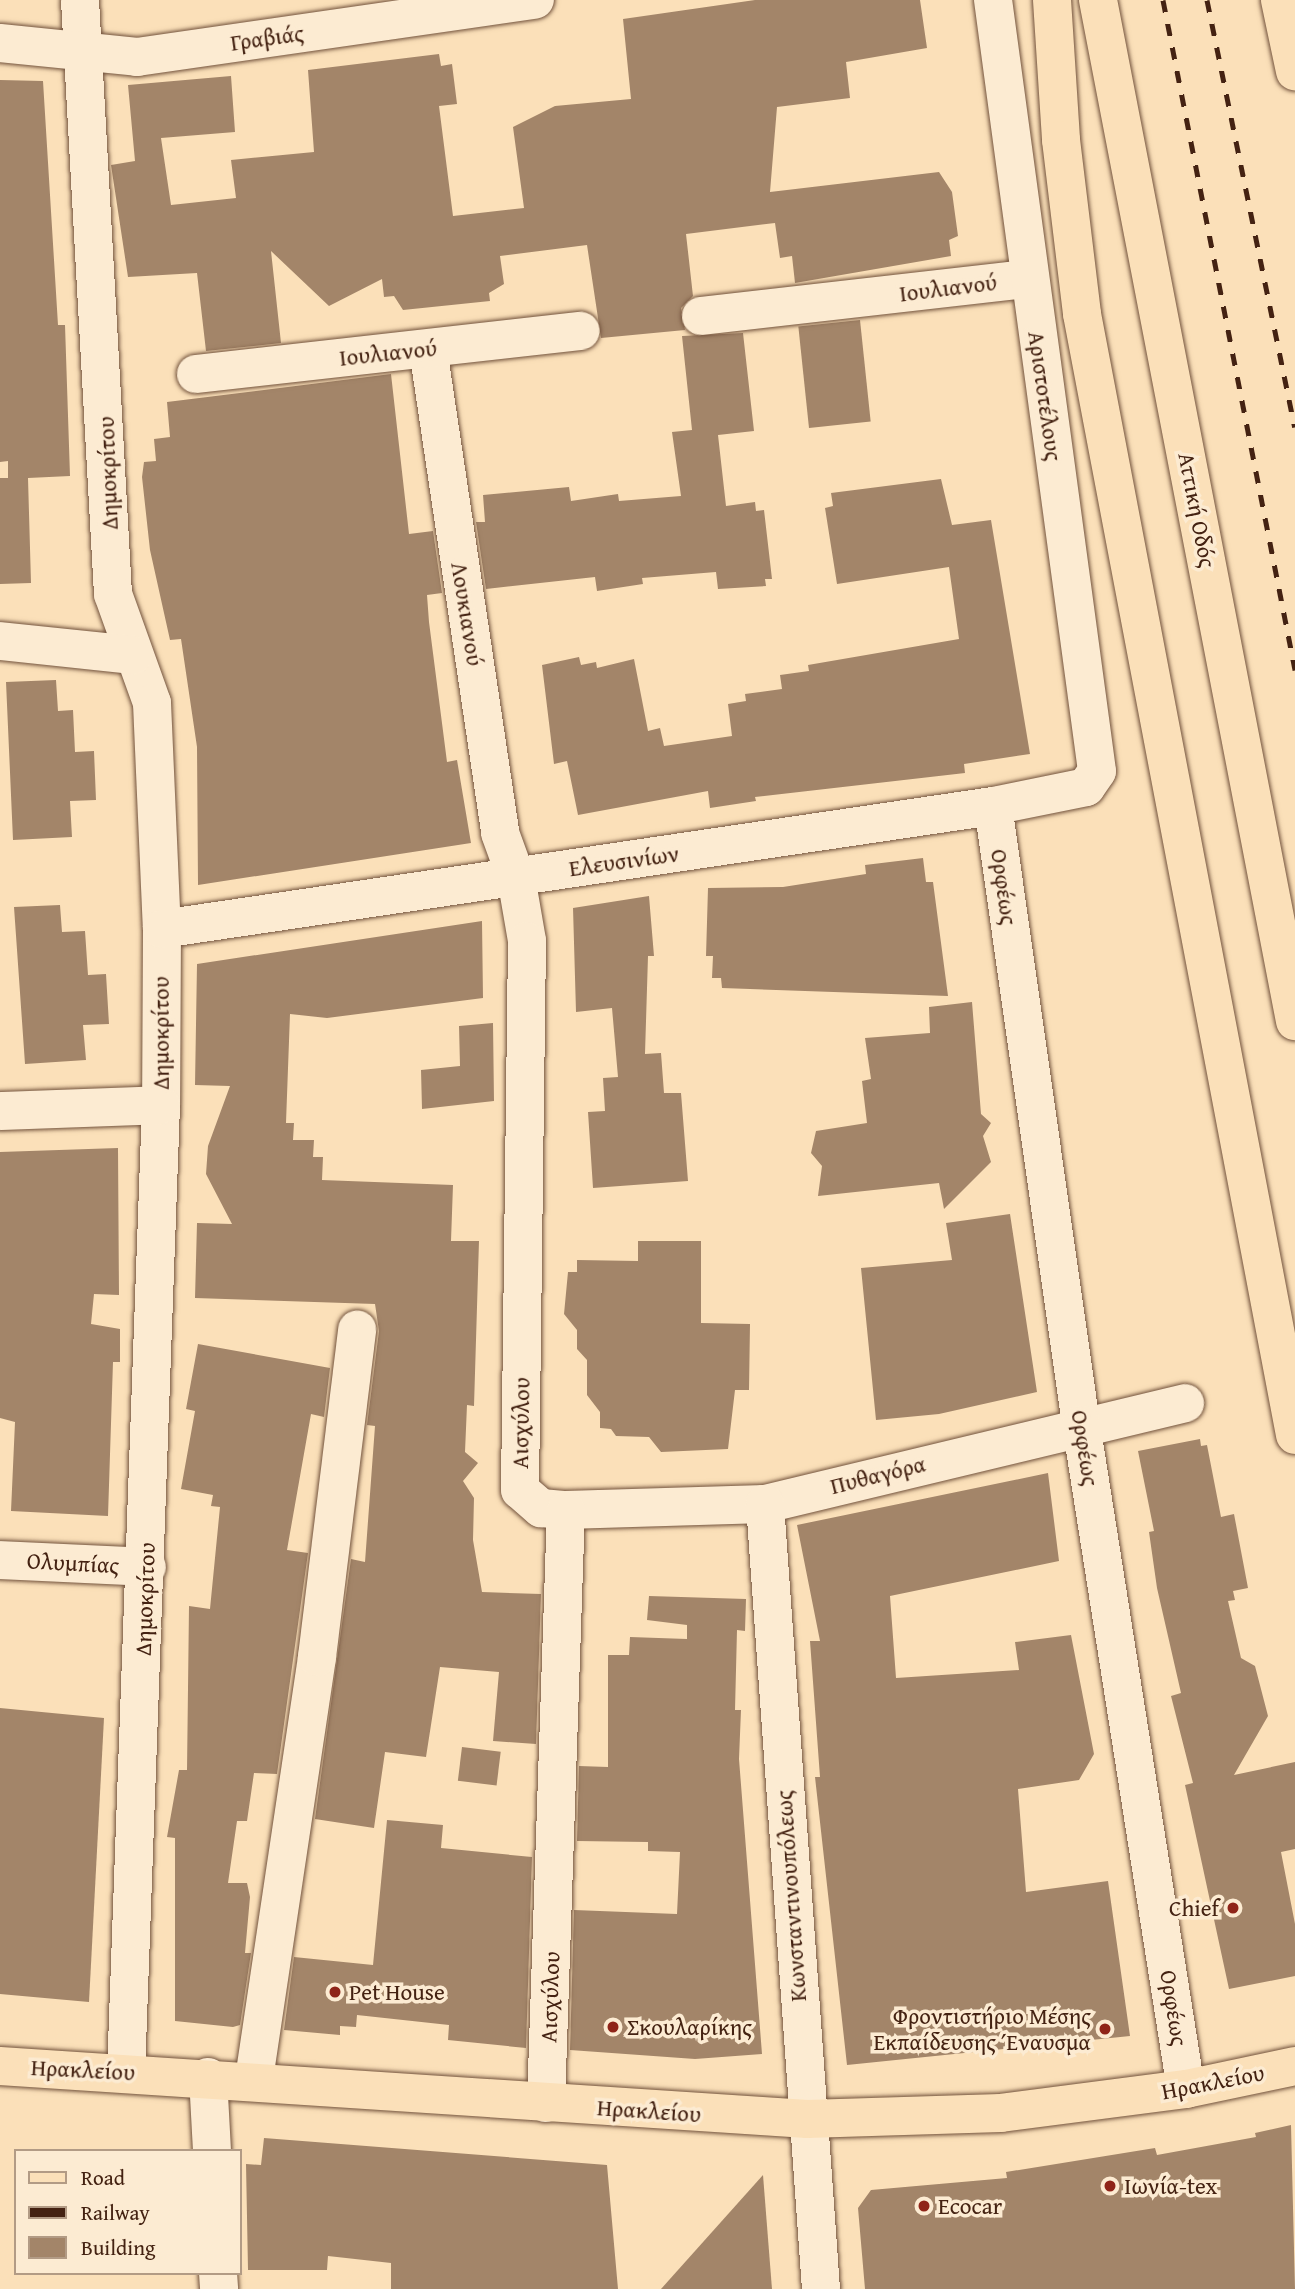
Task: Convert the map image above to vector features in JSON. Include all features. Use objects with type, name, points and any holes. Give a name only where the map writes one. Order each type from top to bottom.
[{"type":"main road","points":[[1052,0],[1061,140],[1082,314],[1295,1435]]},
{"type":"main road","name":"Αττική Οδός","points":[[1098,0],[1295,1021]]},
{"type":"main road","points":[[1280,0],[1295,71]]},
{"type":"main road","name":"Ηρακλείου","points":[[0,2066],[254,2079],[546,2103],[807,2119],[1002,2113],[1186,2090],[1295,2066]]},
{"type":"street","name":"Δημοκρίτου","points":[[80,0],[113,594],[152,703],[162,929],[161,1105],[126,2073]]},
{"type":"street","name":"Γραβιάς","points":[[0,43],[137,57],[535,0]]},
{"type":"street","name":"Αριστοτέλους","points":[[993,0],[1028,279],[1097,771],[1086,788]]},
{"type":"street","name":"Ιουλιανού","points":[[701,316],[1028,279]]},
{"type":"street","name":"Ιουλιανού","points":[[196,374],[581,331]]},
{"type":"street","name":"Λουκιανού","points":[[428,349],[500,833],[516,877]]},
{"type":"street","points":[[0,641],[133,655]]},
{"type":"street","name":"Ελευσινίων","points":[[162,929],[993,806],[1086,788]]},
{"type":"street","name":"Ορφέως","points":[[993,806],[1081,1424],[1186,2090]]},
{"type":"street","name":"Αισχύλου","points":[[516,877],[527,941],[520,1490],[541,1508],[566,1510],[546,2103]]},
{"type":"street","points":[[0,1111],[161,1105]]},
{"type":"street","points":[[254,2079],[317,1657],[357,1329]]},
{"type":"street","name":"Πυθαγόρα","points":[[566,1510],[765,1504],[1081,1424],[1185,1403]]},
{"type":"street","name":"Κωνσταντινουπόλεως","points":[[765,1504],[821,2289]]},
{"type":"street","name":"Ολυμπίας","points":[[0,1560],[146,1566]]},
{"type":"street","points":[[208,2077],[212,2149]]},
{"type":"building","points":[[755,0],[920,0],[927,48],[846,62],[850,98],[777,107],[770,192],[939,172],[952,192],[958,236],[949,240],[951,256],[795,283],[792,256],[780,258],[775,223],[686,234],[693,296],[681,308],[685,330],[601,338],[587,245],[500,256],[504,284],[489,293],[490,301],[403,310],[394,296],[384,297],[382,279],[329,306],[271,251],[281,343],[206,351],[197,273],[128,277],[111,165],[135,161],[128,85],[231,76],[235,132],[161,138],[171,205],[236,198],[231,160],[314,152],[308,70],[439,54],[441,66],[452,64],[457,104],[439,106],[453,216],[524,208],[513,127],[555,106],[631,99],[623,19]]},
{"type":"building","points":[[0,80],[43,81],[58,325],[65,325],[70,476],[28,478],[31,583],[0,584],[0,478],[8,478],[8,461],[0,462]]},
{"type":"building","points":[[860,320],[871,421],[809,428],[798,326]]},
{"type":"building","points":[[743,333],[754,431],[718,435],[726,506],[755,502],[756,511],[764,510],[772,579],[765,579],[766,586],[718,589],[716,572],[642,578],[643,584],[597,591],[595,577],[486,589],[476,522],[485,522],[483,495],[569,487],[571,501],[618,494],[619,501],[681,496],[672,432],[692,430],[682,336]]},
{"type":"building","points":[[391,374],[409,534],[433,531],[442,593],[427,595],[429,622],[447,762],[457,760],[471,843],[198,885],[197,747],[181,639],[170,640],[150,550],[142,477],[144,462],[156,461],[154,439],[170,437],[167,402]]},
{"type":"building","points":[[941,479],[952,525],[991,520],[1030,754],[964,764],[965,773],[755,797],[756,801],[710,808],[708,791],[578,815],[567,761],[554,764],[542,665],[579,657],[581,665],[596,662],[597,668],[634,659],[648,731],[660,728],[664,746],[732,736],[728,704],[746,701],[745,694],[782,689],[780,675],[809,671],[808,665],[959,639],[949,567],[837,584],[825,508],[833,506],[831,493]]},
{"type":"building","points":[[56,680],[58,711],[73,710],[75,752],[94,751],[96,800],[70,801],[72,837],[13,840],[6,682]]},
{"type":"building","points":[[923,858],[926,882],[933,882],[948,996],[722,988],[721,978],[712,978],[713,956],[706,956],[708,888],[783,887],[866,874],[865,865]]},
{"type":"building","points":[[649,896],[654,956],[648,956],[645,1054],[661,1053],[664,1093],[681,1093],[688,1181],[593,1188],[588,1112],[605,1111],[603,1078],[618,1077],[612,1008],[576,1012],[573,908]]},
{"type":"building","points":[[60,905],[62,932],[85,931],[88,975],[106,974],[109,1024],[83,1025],[86,1060],[25,1064],[14,907]]},
{"type":"building","points":[[482,921],[483,998],[327,1018],[290,1014],[286,1123],[294,1123],[293,1140],[314,1140],[313,1157],[323,1157],[322,1180],[453,1185],[451,1241],[479,1241],[474,1406],[467,1405],[465,1452],[478,1463],[463,1481],[474,1498],[473,1540],[482,1592],[541,1594],[536,1744],[493,1741],[499,1672],[440,1667],[426,1757],[385,1752],[374,1828],[315,1819],[351,1559],[365,1562],[375,1426],[367,1425],[379,1331],[375,1304],[195,1298],[197,1223],[232,1224],[206,1174],[208,1146],[230,1086],[195,1085],[197,964]]},
{"type":"building","points":[[972,1002],[981,1114],[991,1123],[983,1136],[991,1162],[944,1209],[939,1183],[818,1196],[822,1166],[811,1153],[816,1131],[867,1123],[862,1081],[871,1079],[865,1038],[930,1033],[929,1007]]},
{"type":"building","points":[[493,1023],[494,1101],[422,1109],[421,1070],[460,1066],[459,1026]]},
{"type":"building","points":[[118,1148],[119,1295],[94,1294],[91,1324],[120,1329],[120,1362],[113,1362],[108,1516],[11,1511],[15,1422],[0,1418],[0,1152]]},
{"type":"building","points":[[1010,1214],[1037,1392],[939,1414],[876,1420],[861,1268],[952,1260],[946,1223]]},
{"type":"building","points":[[638,1241],[701,1241],[701,1323],[750,1324],[749,1390],[735,1390],[728,1449],[661,1452],[649,1437],[616,1436],[611,1429],[600,1428],[600,1412],[587,1395],[587,1360],[577,1349],[577,1330],[564,1314],[568,1272],[577,1272],[577,1260],[638,1261]]},
{"type":"building","points":[[198,1344],[330,1368],[324,1417],[311,1414],[287,1550],[308,1553],[277,1774],[254,1773],[247,1821],[237,1821],[228,1883],[247,1883],[250,1897],[245,1953],[251,1953],[240,2025],[233,2027],[175,2021],[175,1838],[167,1837],[179,1770],[187,1770],[189,1606],[210,1609],[220,1507],[211,1506],[213,1495],[181,1489],[195,1411],[186,1409]]},
{"type":"building","points":[[1200,1439],[1201,1446],[1207,1445],[1221,1517],[1234,1514],[1248,1588],[1233,1591],[1235,1600],[1228,1601],[1241,1658],[1255,1666],[1268,1716],[1234,1775],[1295,1762],[1295,1849],[1281,1852],[1295,1924],[1295,1976],[1229,1989],[1185,1785],[1193,1783],[1171,1696],[1181,1693],[1157,1588],[1149,1532],[1154,1531],[1138,1451]]},
{"type":"building","points":[[1048,1473],[1059,1561],[890,1596],[896,1678],[1019,1670],[1015,1642],[1071,1635],[1094,1754],[1079,1780],[1018,1789],[1026,1892],[1108,1881],[1130,2036],[847,2065],[815,1777],[820,1777],[810,1641],[820,1641],[797,1525]]},
{"type":"building","points":[[649,1596],[746,1599],[745,1631],[737,1630],[735,1710],[741,1710],[739,1759],[762,2054],[695,2059],[570,2050],[574,1910],[677,1914],[680,1852],[648,1851],[648,1842],[577,1841],[579,1766],[608,1767],[608,1655],[629,1655],[630,1637],[687,1639],[687,1625],[647,1620]]},
{"type":"building","points":[[0,1708],[104,1718],[89,2002],[0,1994]]},
{"type":"building","points":[[462,1747],[501,1752],[497,1785],[458,1781]]},
{"type":"building","points":[[387,1820],[443,1825],[441,1848],[532,1857],[526,2048],[448,2040],[449,2025],[357,2015],[356,2027],[340,2026],[340,2035],[284,2030],[294,1957],[373,1965]]},
{"type":"building","points":[[1291,2125],[1295,2289],[865,2289],[858,2208],[871,2190],[1007,2178],[1006,2172],[1155,2148],[1157,2155],[1256,2137],[1255,2133]]},
{"type":"building","points":[[264,2138],[607,2165],[618,2289],[391,2289],[391,2263],[328,2256],[327,2270],[248,2270],[246,2164],[261,2165]]},
{"type":"building","points":[[763,2175],[772,2289],[661,2289]]},
{"type":"railway","points":[[1163,0],[1295,670]]},
{"type":"railway","points":[[1207,0],[1295,427]]},
{"type":"place","name":"Chief","points":[[1233,1908]]},
{"type":"place","name":"Pet House","points":[[335,1992]]},
{"type":"place","name":"Σκουλαρίκης","points":[[613,2027]]},
{"type":"place","name":"Φροντιστήριο Μέσης Εκπαίδευσης Έναυσμα","points":[[1105,2029]]},
{"type":"place","name":"Ιωνία-tex","points":[[1110,2186]]},
{"type":"place","name":"Ecocar","points":[[924,2206]]}]
